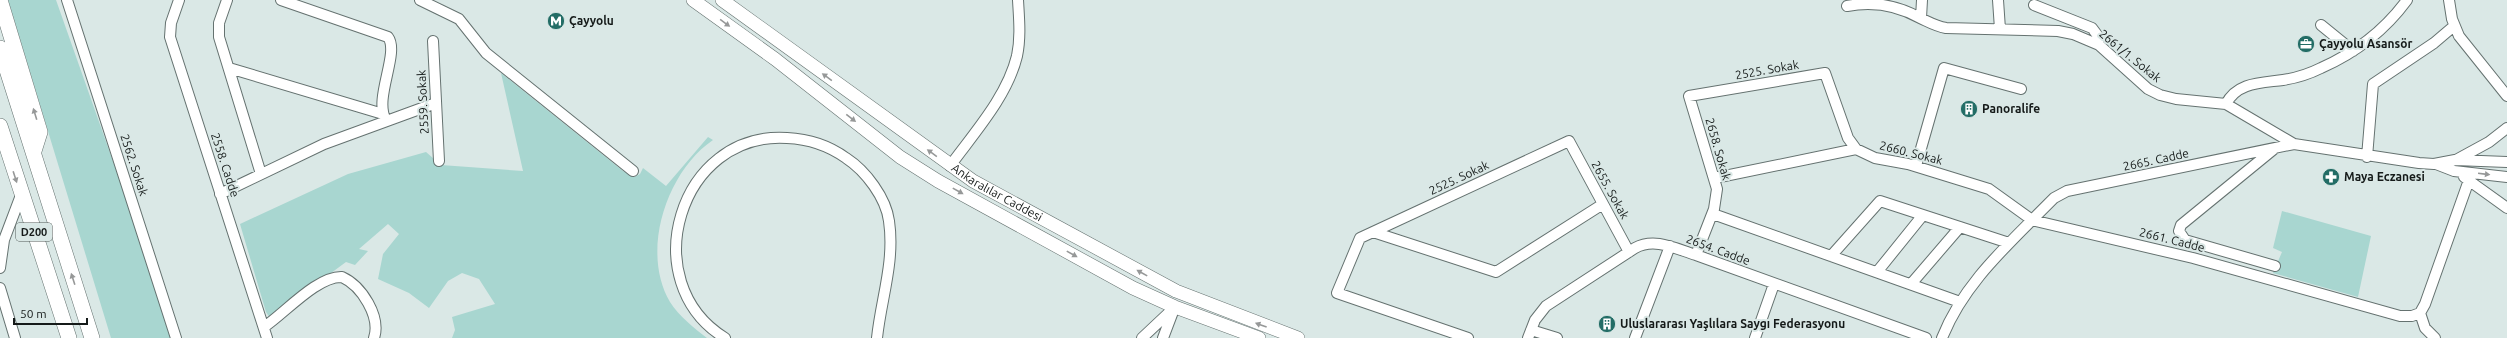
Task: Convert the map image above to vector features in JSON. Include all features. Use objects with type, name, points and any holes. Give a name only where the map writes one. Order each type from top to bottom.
[{"type":"highway","points":[[0,0],[40,132],[34,151]]},
{"type":"highway","name":"D200","points":[[1,52],[34,151],[92,338]]},
{"type":"highway","name":"D200","points":[[0,126],[4,152],[21,195],[68,338]]},
{"type":"main road","name":"Ankaralılar Caddesi","points":[[693,0],[775,59],[900,156],[938,181],[1133,288],[1175,307],[1259,338]]},
{"type":"main road","name":"Ankaralılar Caddesi","points":[[722,0],[950,166],[1176,291],[1298,338]]},
{"type":"main road","points":[[938,181],[950,166]]},
{"type":"street","name":"2562. Sokak","points":[[66,0],[176,338]]},
{"type":"street","name":"2558. Cadde","points":[[179,0],[170,27],[170,37],[263,334]]},
{"type":"street","points":[[227,0],[218,28],[261,174]]},
{"type":"street","points":[[281,0],[388,37],[392,44],[382,101],[384,117]]},
{"type":"street","points":[[420,0],[431,4],[459,19],[483,50],[633,171]]},
{"type":"street","points":[[950,166],[987,115],[1012,69],[1019,42],[1018,0]]},
{"type":"street","points":[[1921,18],[1922,0]]},
{"type":"street","points":[[1998,0],[2000,29]]},
{"type":"street","points":[[2226,104],[2238,89],[2307,74],[2353,51],[2382,29],[2407,0]]},
{"type":"street","points":[[2449,0],[2454,26],[2459,36],[2507,96]]},
{"type":"street","name":"2661/1. Sokak","points":[[1848,6],[1861,3],[1883,4],[1921,18],[1931,25],[1946,28],[2063,32],[2084,37],[2099,45],[2154,92],[2176,99],[2226,104],[2294,144],[2368,157],[2454,166],[2507,177]]},
{"type":"street","points":[[2034,5],[2092,28],[2098,36],[2099,45]]},
{"type":"street","points":[[2321,25],[2353,51]]},
{"type":"street","points":[[2368,157],[2373,84],[2434,43],[2454,26]]},
{"type":"street","name":"2559. Sokak","points":[[433,41],[439,161]]},
{"type":"street","points":[[229,68],[384,117]]},
{"type":"street","points":[[1916,166],[1944,68],[2021,89]]},
{"type":"street","name":"2525. Sokak","points":[[1689,96],[1825,73],[1848,138],[1856,149]]},
{"type":"street","name":"2658. Sokak","points":[[1689,96],[1715,178],[1716,194],[1712,214],[1696,255]]},
{"type":"street","points":[[220,194],[384,117],[436,103]]},
{"type":"street","name":"2661/1. Sokak","points":[[2454,166],[2507,128]]},
{"type":"street","points":[[725,338],[698,316],[684,292],[676,249],[683,209],[692,187],[707,169],[723,155],[752,141],[776,137],[814,142],[841,154],[862,172],[885,205],[889,220],[891,256],[877,338]]},
{"type":"street","name":"2525. Sokak","points":[[1468,338],[1337,293],[1360,238],[1569,142]]},
{"type":"street","name":"2655. Sokak","points":[[1569,142],[1629,252]]},
{"type":"street","name":"2665. Cadde","points":[[2032,220],[2054,198],[2067,191],[2294,144]]},
{"type":"street","points":[[2274,266],[2185,240],[2180,235],[2179,228],[2276,148]]},
{"type":"street","points":[[1715,178],[1856,149]]},
{"type":"street","name":"2660. Sokak","points":[[1856,149],[1875,158],[1916,166],[1994,191],[2032,220]]},
{"type":"street","name":"2661/1. Sokak","points":[[2454,166],[2507,162]]},
{"type":"street","points":[[2454,166],[2469,180],[2507,208]]},
{"type":"street","points":[[2435,338],[2424,328],[2420,313],[2425,304],[2469,180]]},
{"type":"street","points":[[0,268],[4,240],[21,195]]},
{"type":"street","points":[[1830,256],[1880,201],[2009,243]]},
{"type":"street","points":[[1373,232],[1496,272],[1603,204]]},
{"type":"street","points":[[1712,214],[1960,302]]},
{"type":"street","points":[[1877,272],[1924,215]]},
{"type":"street","points":[[1942,338],[1960,302],[1982,272],[2032,220]]},
{"type":"street","name":"2661. Cadde","points":[[2032,220],[2193,258],[2400,316],[2409,316],[2420,313]]},
{"type":"street","points":[[1911,284],[1960,227]]},
{"type":"street","name":"2654. Cadde","points":[[1529,334],[1538,314],[1546,306],[1629,252],[1644,244],[1670,246],[1926,338]]},
{"type":"street","points":[[1635,338],[1670,246]]},
{"type":"street","points":[[263,334],[314,286],[334,277],[342,276],[355,287],[371,309],[376,322],[374,338]]},
{"type":"street","points":[[1754,338],[1774,284]]},
{"type":"street","points":[[0,288],[15,338]]},
{"type":"street","points":[[1142,338],[1175,307]]},
{"type":"street","points":[[1163,338],[1175,307]]},
{"type":"street","points":[[1529,334],[1557,338]]},
{"type":"shaded area","points":[[8,0],[56,0],[145,252],[171,338],[111,338]]},
{"type":"shaded area","points":[[501,73],[623,171],[634,177],[640,174],[643,168],[666,186],[708,137],[713,140],[697,154],[683,171],[671,191],[663,214],[658,237],[658,260],[661,282],[670,302],[682,317],[707,338],[452,338],[455,330],[452,317],[495,304],[479,279],[462,273],[448,281],[429,308],[409,293],[378,279],[383,254],[399,234],[388,224],[359,249],[368,251],[355,265],[346,262],[270,318],[266,312],[240,224],[348,174],[426,152],[441,165],[523,171]]},
{"type":"shaded area","points":[[2282,211],[2371,236],[2358,297],[2273,273],[2282,252],[2273,248]]},
{"type":"place","name":"Çayyolu","points":[[556,21]]},
{"type":"place","name":"Çayyolu Asansör","points":[[2306,44]]},
{"type":"place","name":"Panoralife","points":[[1969,109]]},
{"type":"place","name":"Maya Eczanesi","points":[[2331,177]]},
{"type":"place","name":"Uluslararası Yaşlılara Saygı Federasyonu","points":[[1607,324]]}]
